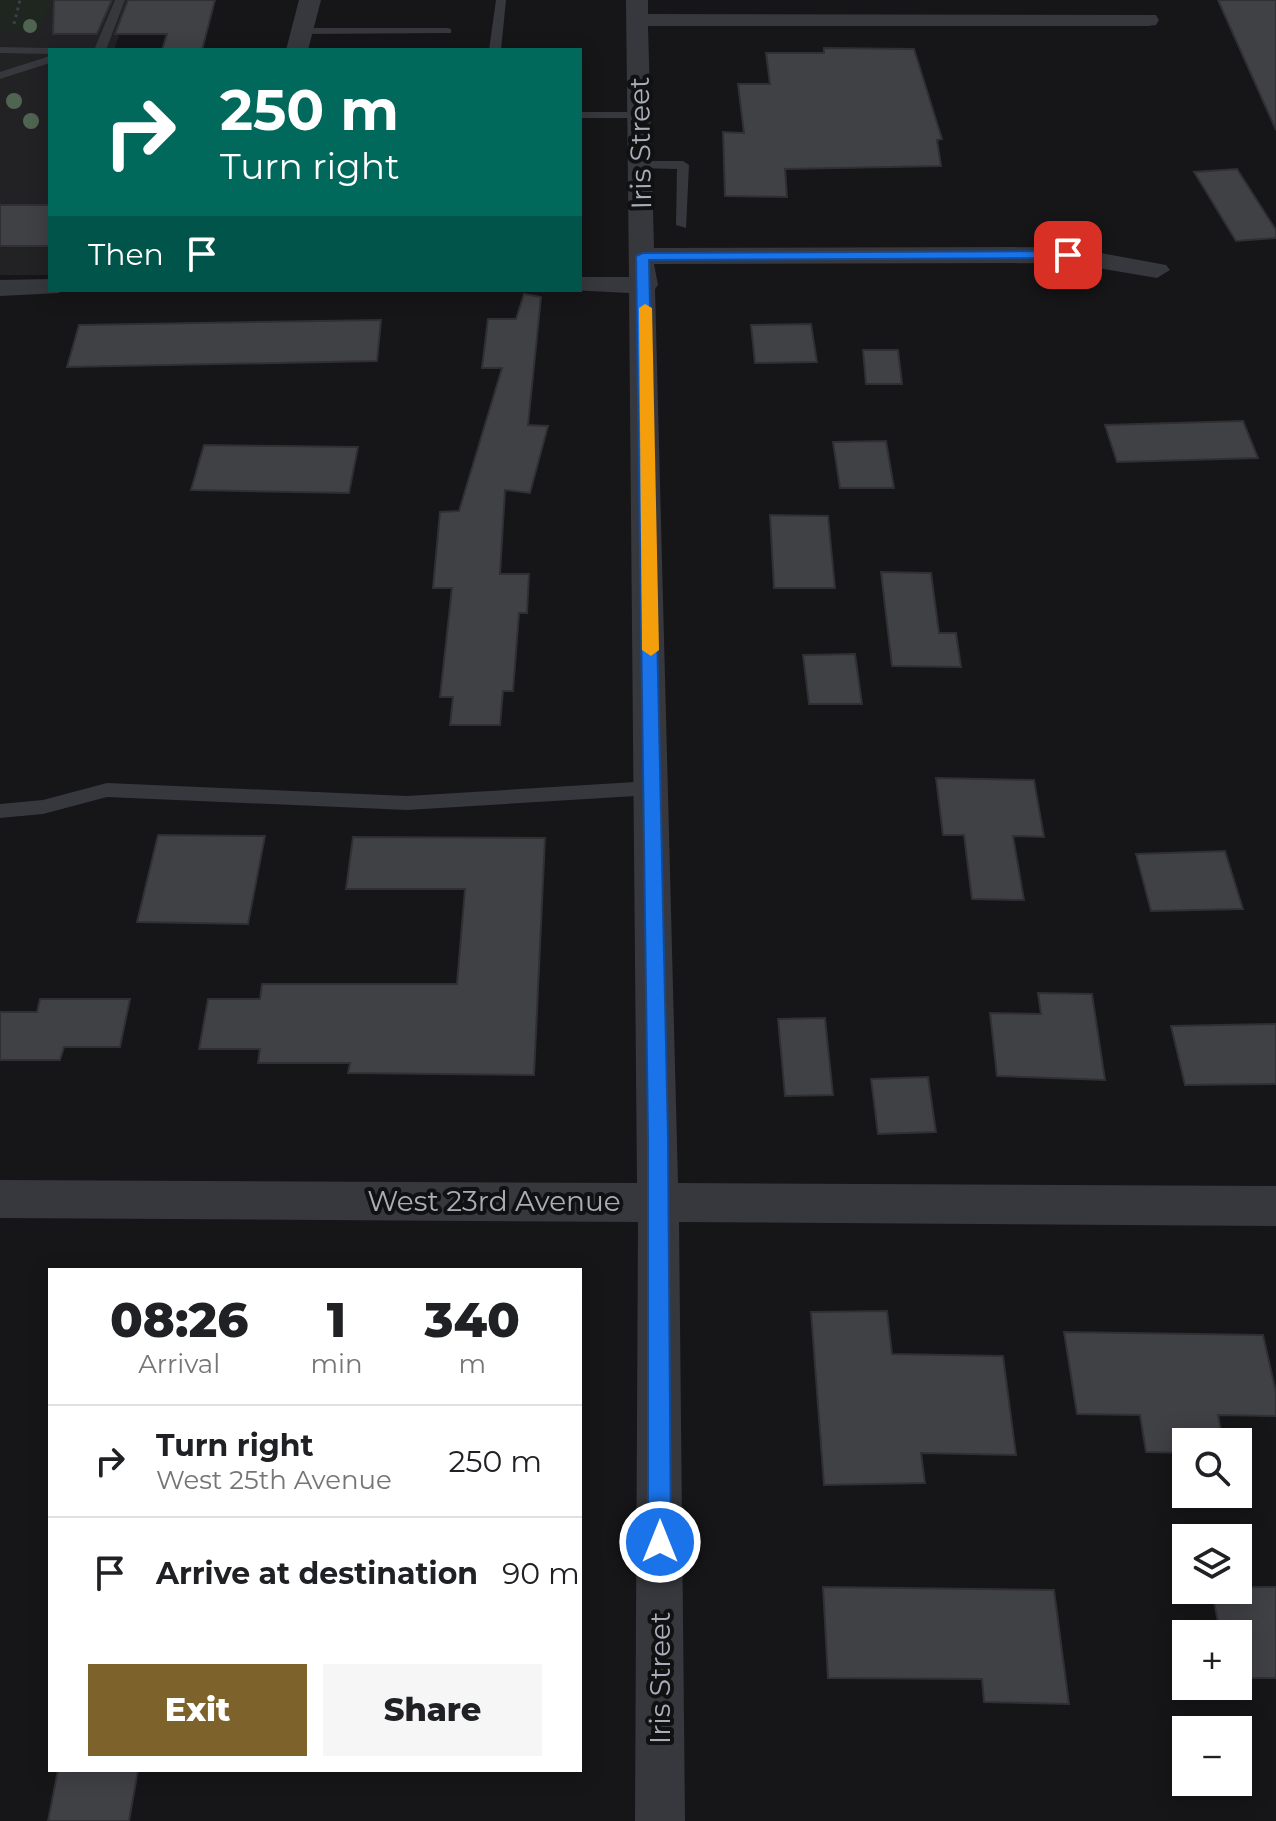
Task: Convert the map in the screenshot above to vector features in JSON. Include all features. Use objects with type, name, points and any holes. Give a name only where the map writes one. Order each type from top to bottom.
[{"type":"street","points":[[300,41],[310,0]]},
{"type":"street","points":[[637,10],[1148,20]]},
{"type":"street","name":"Iris Street","points":[[637,10],[644,270],[658,1201],[660,1821]]},
{"type":"street","points":[[582,285],[644,270],[1068,255],[1157,270]]},
{"type":"street","points":[[0,288],[48,287]]},
{"type":"street","name":"West 23rd Avenue","points":[[0,1199],[1276,1206]]},
{"type":"lane","points":[[101,48],[120,0]]},
{"type":"lane","points":[[495,48],[501,0]]},
{"type":"lane","points":[[300,41],[447,31]]},
{"type":"lane","points":[[0,50],[48,51]]},
{"type":"lane","points":[[0,76],[48,60]]},
{"type":"lane","points":[[582,115],[640,115]]},
{"type":"lane","points":[[641,165],[683,165],[682,225]]},
{"type":"lane","points":[[0,811],[43,807],[107,790],[407,803],[652,788]]},
{"type":"path","points":[[12,33],[20,0]]},
{"type":"shaded area","points":[[0,0],[132,0],[115,48],[48,48],[48,275],[0,275]]},
{"type":"shaded area","points":[[0,0],[52,0],[38,31],[0,31]]},
{"type":"building","points":[[54,0],[112,0],[97,34],[53,34]]},
{"type":"building","points":[[128,0],[215,0],[203,48],[163,48],[167,34],[115,34]]},
{"type":"building","points":[[1218,0],[1276,0],[1276,130]]},
{"type":"building","points":[[824,48],[914,49],[942,139],[937,140],[941,166],[785,169],[787,197],[725,196],[723,132],[744,133],[738,84],[770,84],[766,53],[824,53]]},
{"type":"building","points":[[1237,169],[1276,230],[1276,238],[1236,241],[1194,172]]},
{"type":"building","points":[[0,205],[48,205],[48,246],[0,246]]},
{"type":"building","points":[[524,294],[541,297],[528,425],[548,426],[530,493],[505,490],[500,574],[529,574],[527,613],[519,613],[513,691],[503,691],[500,725],[450,725],[453,697],[440,697],[452,588],[433,588],[440,512],[459,511],[502,368],[482,368],[488,319],[516,319]]},
{"type":"building","points":[[381,320],[377,361],[67,367],[79,325]]},
{"type":"building","points":[[811,324],[817,362],[755,363],[751,325]]},
{"type":"building","points":[[863,350],[898,350],[902,384],[866,384]]},
{"type":"building","points":[[1243,421],[1258,458],[1117,462],[1105,425]]},
{"type":"building","points":[[886,441],[894,488],[840,488],[833,442]]},
{"type":"building","points":[[204,445],[358,447],[349,493],[191,490]]},
{"type":"building","points":[[770,515],[828,516],[835,588],[774,588]]},
{"type":"building","points":[[881,572],[931,573],[939,633],[956,633],[961,667],[892,666]]},
{"type":"building","points":[[855,654],[862,704],[809,704],[803,655]]},
{"type":"building","points":[[936,778],[1034,780],[1044,837],[1013,836],[1024,900],[972,899],[964,835],[943,835]]},
{"type":"building","points":[[158,835],[265,836],[248,924],[137,922]]},
{"type":"building","points":[[353,837],[545,838],[534,1075],[348,1073],[350,1063],[258,1063],[260,1049],[199,1049],[208,999],[260,999],[262,984],[457,984],[465,889],[346,889]]},
{"type":"building","points":[[1225,851],[1243,909],[1151,911],[1136,854]]},
{"type":"building","points":[[1038,993],[1092,994],[1105,1080],[997,1076],[990,1013],[1041,1014]]},
{"type":"building","points":[[40,999],[130,999],[120,1047],[64,1047],[60,1060],[0,1060],[0,1012],[37,1012]]},
{"type":"building","points":[[825,1018],[833,1095],[785,1096],[778,1019]]},
{"type":"building","points":[[1276,1024],[1276,1084],[1185,1085],[1171,1026]]},
{"type":"building","points":[[928,1077],[936,1132],[878,1134],[871,1079]]},
{"type":"building","points":[[887,1311],[892,1354],[1003,1356],[1016,1455],[921,1453],[925,1483],[824,1485],[811,1312]]},
{"type":"building","points":[[1064,1332],[1263,1335],[1276,1392],[1276,1416],[1218,1415],[1220,1428],[1172,1428],[1172,1453],[1146,1452],[1140,1415],[1077,1414]]},
{"type":"building","points":[[823,1587],[1054,1590],[1069,1704],[984,1702],[982,1679],[828,1678]]},
{"type":"building","points":[[1252,1587],[1276,1587],[1276,1678],[1252,1678],[1252,1620],[1217,1620],[1215,1604],[1252,1604]]},
{"type":"building","points":[[58,1772],[138,1772],[129,1821],[48,1821]]},
{"type":"slow traffic","points":[[645,308],[651,650]]},
{"type":"route","points":[[660,1542],[658,1137],[643,256],[1068,255]]}]
